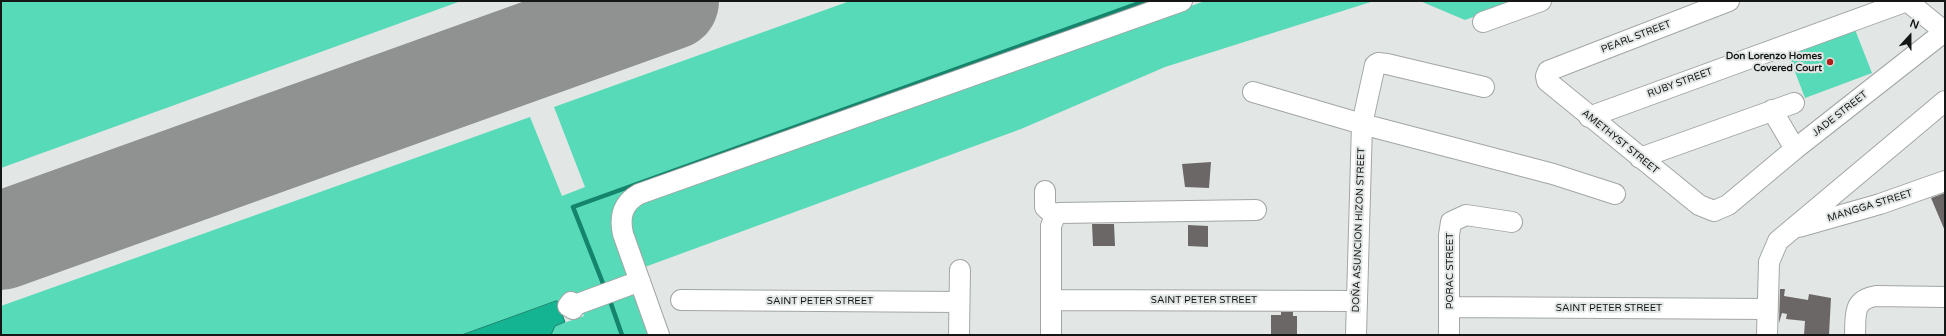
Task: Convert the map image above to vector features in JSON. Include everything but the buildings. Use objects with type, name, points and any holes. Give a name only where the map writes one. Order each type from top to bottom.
[{"type":"street","points":[[659,335],[623,234],[621,224],[625,207],[631,199],[639,194],[1182,1]]},
{"type":"street","points":[[1483,22],[1541,1]]},
{"type":"street","name":"PEARL STREET","points":[[1546,76],[1548,71],[1729,1]]},
{"type":"street","name":"RUBY STREET","points":[[1589,117],[1907,1]]},
{"type":"street","name":"JADE STREET","points":[[1699,205],[1714,211],[1728,205],[1795,149],[1939,36],[1941,30],[1939,27],[1907,1]]},
{"type":"street","name":"DOÑA ASUNCION HIZON STREET","points":[[1356,335],[1362,124],[1375,64],[1378,63],[1484,87]]},
{"type":"street","name":"AMETHYST STREET","points":[[1546,76],[1547,81],[1589,117],[1699,205]]},
{"type":"street","points":[[1253,92],[1362,124],[1482,154],[1615,194]]},
{"type":"street","points":[[1767,335],[1769,262],[1778,241],[1945,101]]},
{"type":"street","points":[[1640,158],[1794,103]]},
{"type":"street","points":[[1772,110],[1795,149]]},
{"type":"street","name":"MANGGA STREET","points":[[1794,228],[1880,204],[1945,181]]},
{"type":"street","points":[[1046,191],[1045,207],[1055,216]]},
{"type":"street","points":[[1051,335],[1051,226],[1055,216],[1066,212],[1256,210]]},
{"type":"street","name":"PORAC STREET","points":[[1449,335],[1449,236],[1451,222],[1466,215],[1512,222]]},
{"type":"street","points":[[959,335],[960,270]]},
{"type":"street","points":[[575,305],[640,281]]},
{"type":"street","points":[[1855,335],[1857,307],[1861,301],[1876,296],[1945,297]]},
{"type":"street","name":"SAINT PETER STREET","points":[[681,300],[959,302]]},
{"type":"street","name":"SAINT PETER STREET","points":[[1051,300],[1357,301]]},
{"type":"street","name":"SAINT PETER STREET","points":[[1450,307],[1768,309]]},
{"type":"shaded area","points":[[1,1],[461,1],[1,168]]},
{"type":"shaded area","points":[[850,1],[1156,1],[625,198],[634,274],[462,335],[1,335],[1,306],[530,117],[562,196],[585,187],[554,107]]},
{"type":"shaded area","points":[[1205,1],[1374,1],[1165,67],[1021,129],[642,268],[634,243],[631,227],[631,219],[638,204]]},
{"type":"shaded area","points":[[1420,1],[1517,1],[1465,20]]},
{"type":"shaded area","name":"Don Lorenzo Homes Covered Court","points":[[1854,27],[1872,73],[1805,98],[1787,51]]},
{"type":"shaded area","points":[[638,281],[657,335],[551,335],[555,326],[584,316],[578,302]]},
{"type":"shaded area","points":[[557,301],[565,322],[555,326],[551,335],[462,335]]},
{"type":"waterway","points":[[604,286],[573,207],[1145,1]]},
{"type":"waterway","points":[[609,298],[622,335]]},
{"type":"taxiway","points":[[1,239],[20,234]]},
{"type":"runway","points":[[1,241],[670,1]]},
{"type":"place","name":"Don Lorenzo Homes Covered Court","points":[[1830,62]]}]
